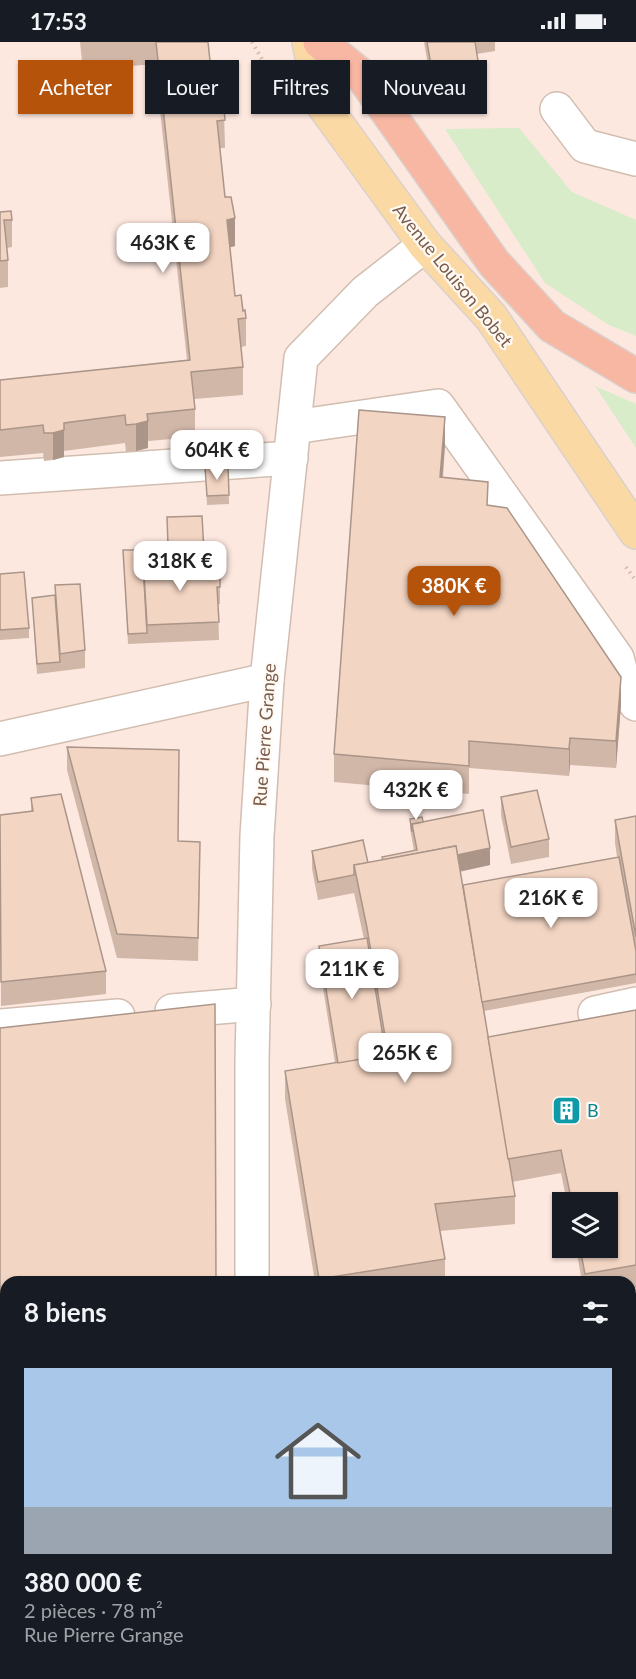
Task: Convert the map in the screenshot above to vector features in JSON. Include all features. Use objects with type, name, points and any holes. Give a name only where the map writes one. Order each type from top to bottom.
[{"type":"highway","points":[[320,42],[363,77],[494,263],[552,326],[636,376]]},
{"type":"main road","name":"Avenue Louison Bobet","points":[[309,42],[321,102],[425,245],[491,317],[636,532]]},
{"type":"street","points":[[557,109],[585,146],[636,159]]},
{"type":"street","name":"Rue Pierre Grange","points":[[252,1276],[257,836],[267,680],[301,358],[365,292],[425,245]]},
{"type":"street","points":[[0,478],[292,443],[438,406],[627,666],[626,687],[636,704]]},
{"type":"street","points":[[0,739],[267,680]]},
{"type":"street","points":[[0,1026],[254,1004]]},
{"type":"street","points":[[595,1012],[636,1004]]},
{"type":"shaded area","points":[[0,42],[636,42],[636,1276],[0,1276]]},
{"type":"green space","points":[[519,128],[572,192],[636,220],[636,336],[609,325],[545,283],[445,129]]},
{"type":"green space","points":[[595,386],[636,404],[636,448]]},
{"type":"building","points":[[156,42],[208,42],[210,60],[158,60]]},
{"type":"building","points":[[427,42],[475,42],[478,60],[430,60]]},
{"type":"building","points":[[164,114],[224,114],[225,120],[217,121],[225,197],[231,197],[235,218],[227,220],[235,296],[241,295],[246,318],[238,319],[243,367],[191,372],[195,409],[147,414],[148,421],[136,424],[126,425],[125,415],[64,423],[64,430],[53,433],[44,433],[43,425],[0,430],[0,380],[190,360]]},
{"type":"building","points":[[11,211],[12,220],[4,220],[8,260],[0,261],[0,212]]},
{"type":"building","points":[[359,410],[445,417],[440,477],[488,482],[487,505],[507,508],[621,677],[616,741],[570,738],[569,749],[469,741],[469,766],[334,754]]},
{"type":"building","points":[[228,466],[229,495],[207,496],[205,467]]},
{"type":"building","points":[[202,516],[204,552],[160,555],[160,545],[168,545],[167,517]]},
{"type":"building","points":[[123,550],[136,550],[137,564],[143,564],[147,633],[128,634]]},
{"type":"building","points":[[169,555],[170,565],[216,562],[217,575],[220,574],[220,587],[217,587],[219,622],[147,625],[143,556]]},
{"type":"building","points":[[24,572],[29,628],[0,630],[0,574]]},
{"type":"building","points":[[80,584],[85,650],[60,654],[55,585]]},
{"type":"building","points":[[55,595],[60,662],[37,664],[32,598]]},
{"type":"building","points":[[67,747],[179,750],[178,841],[200,842],[198,938],[117,934]]},
{"type":"building","points":[[537,790],[549,839],[511,847],[501,797]]},
{"type":"building","points":[[61,794],[106,971],[1,982],[0,815],[33,811],[31,798]]},
{"type":"building","points":[[483,810],[490,848],[457,855],[456,846],[383,860],[382,857],[417,850],[412,824]]},
{"type":"building","points":[[636,816],[636,937],[615,820]]},
{"type":"building","points":[[422,817],[423,822],[412,824],[412,832],[410,819]]},
{"type":"building","points":[[363,840],[368,863],[354,865],[354,875],[318,882],[312,851]]},
{"type":"building","points":[[456,846],[515,1196],[435,1204],[445,1259],[338,1276],[319,1276],[285,1071],[388,1054],[354,865]]},
{"type":"building","points":[[619,857],[636,951],[636,974],[482,1002],[463,885]]},
{"type":"building","points":[[367,938],[386,1055],[338,1063],[319,946]]},
{"type":"building","points":[[215,1004],[216,1276],[0,1276],[0,1028]]},
{"type":"building","name":"B","points":[[636,1010],[636,1265],[585,1274],[582,1258],[618,1258],[618,1192],[570,1192],[561,1150],[508,1159],[488,1037]]},
{"type":"place","name":"B","points":[[566,1110]]}]
